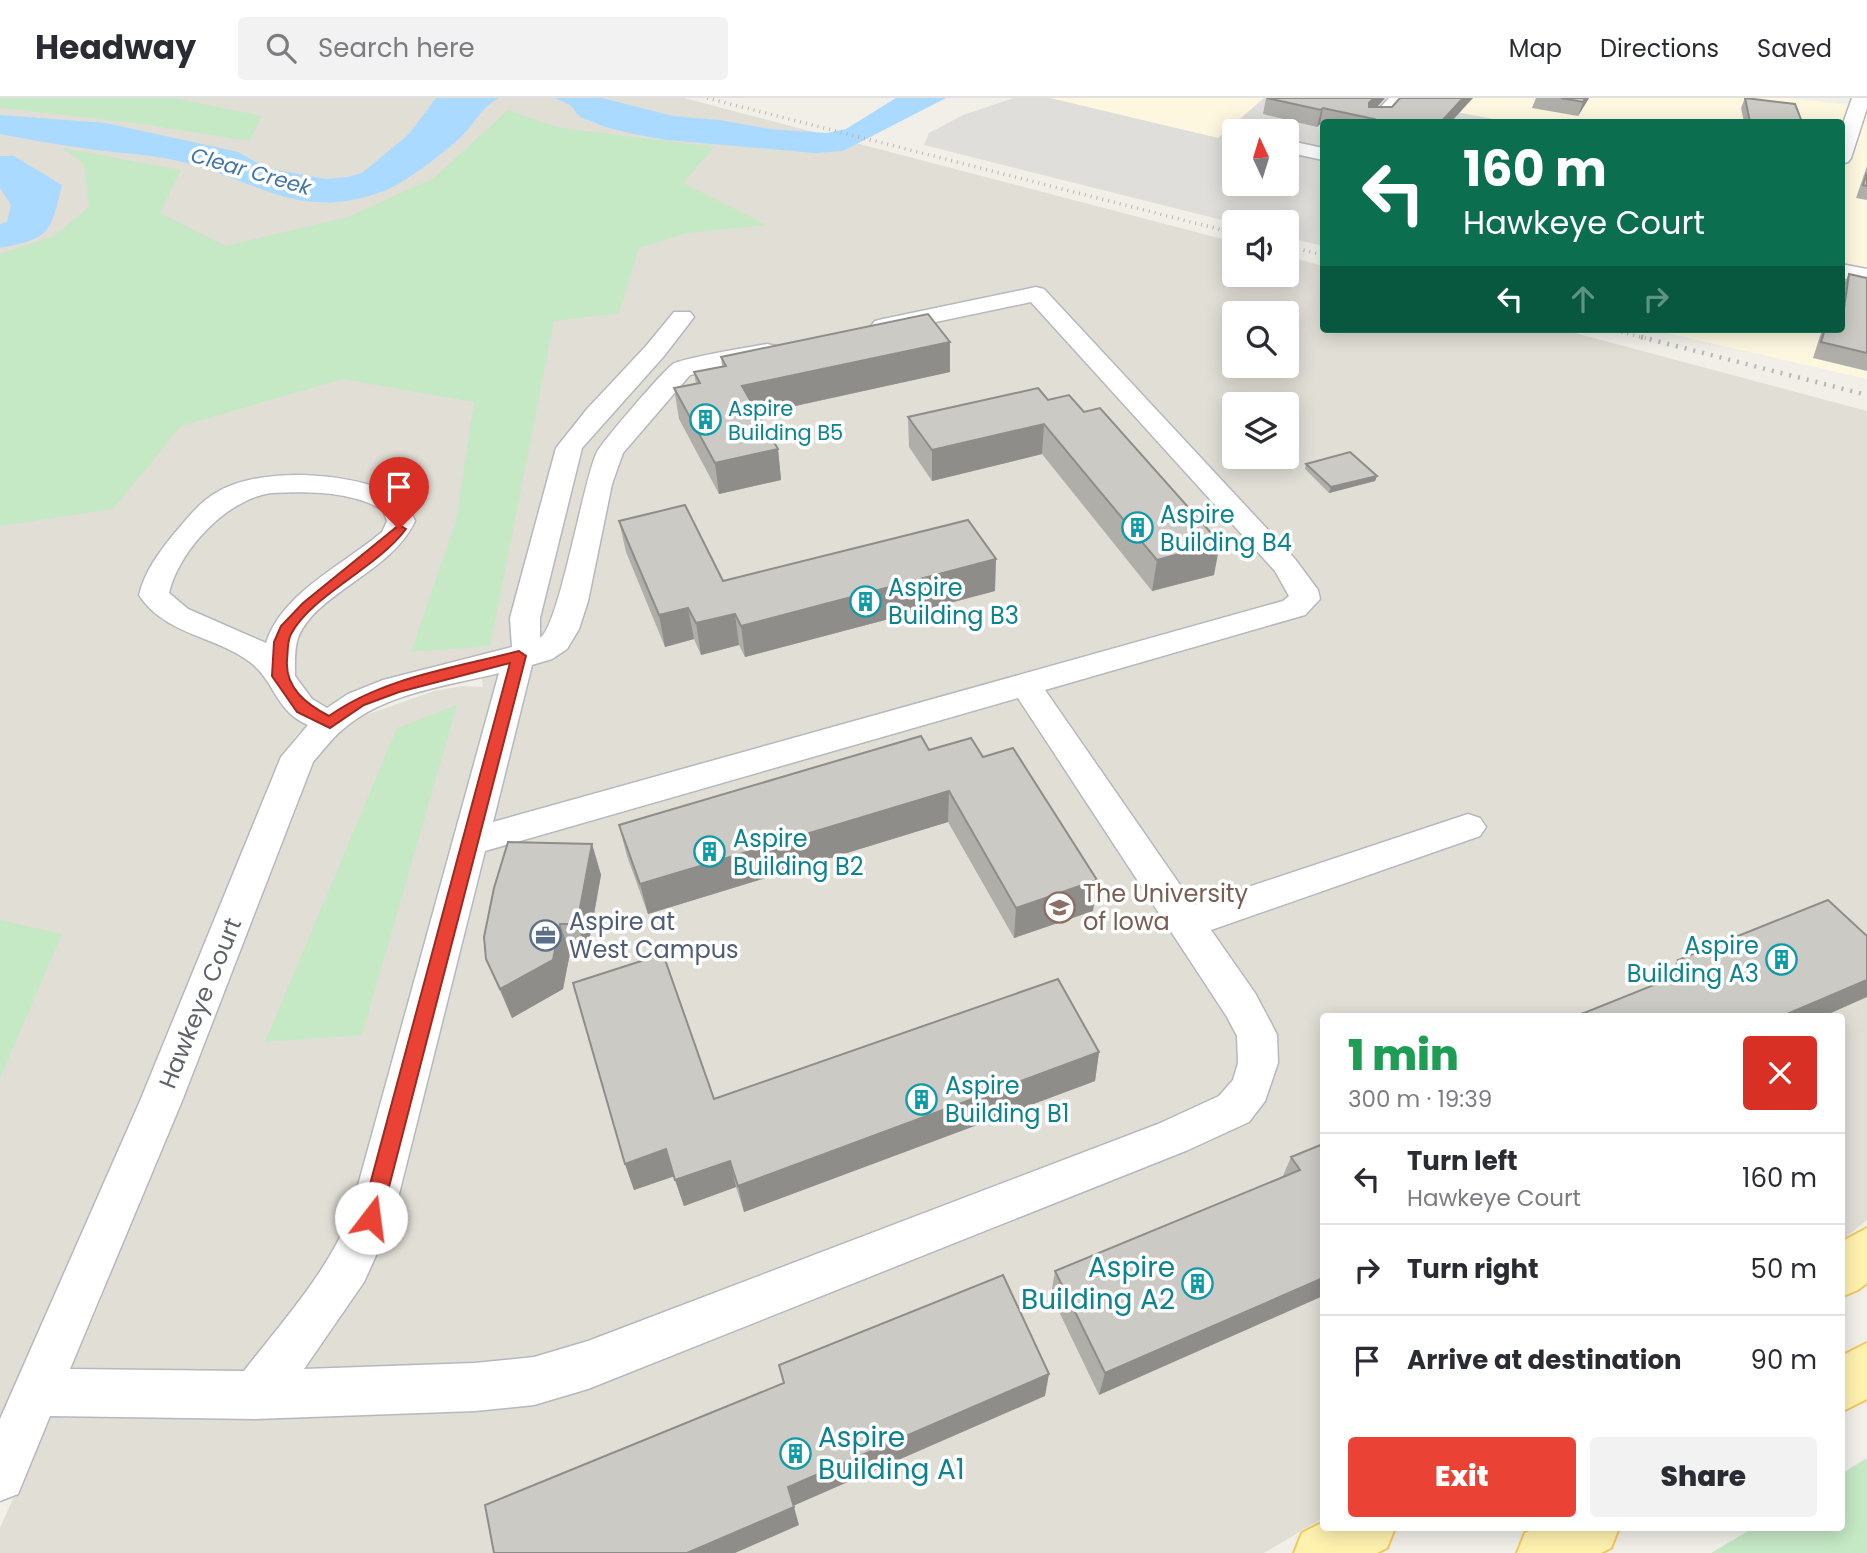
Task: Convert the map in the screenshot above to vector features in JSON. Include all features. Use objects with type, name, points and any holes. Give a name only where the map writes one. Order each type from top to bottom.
[{"type":"main road","points":[[1845,1270],[1867,1252]]},
{"type":"main road","points":[[1845,1383],[1867,1369]]},
{"type":"main road","points":[[1322,1553],[1362,1531]]},
{"type":"main road","points":[[1545,1553],[1585,1531]]},
{"type":"street","points":[[1379,119],[1399,98]]},
{"type":"street","points":[[1845,146],[1861,98]]},
{"type":"street","points":[[1299,149],[1320,153]]},
{"type":"street","points":[[1845,272],[1867,276]]},
{"type":"street","points":[[469,842],[1294,608],[1305,599],[1303,590],[1284,565],[1036,294],[854,332]]},
{"type":"street","points":[[255,1395],[341,1283],[358,1252],[381,1181],[469,842],[524,654],[525,618],[569,448],[582,429],[663,344],[682,317]]},
{"type":"street","name":"Hawkeye Court","points":[[0,1476],[161,1101],[298,757],[330,722],[359,702],[394,688],[524,654],[541,652],[556,642],[564,629],[573,601],[598,484],[610,452],[682,369],[800,344]]},
{"type":"street","points":[[279,676],[281,642],[286,629],[307,606],[387,544],[399,529],[401,513],[387,500],[358,490],[296,483],[253,488],[217,504],[158,574],[154,595],[163,608],[184,621],[254,649],[265,657],[279,676],[303,708],[330,722]]},
{"type":"street","points":[[38,1392],[255,1395],[475,1387],[534,1381],[588,1365],[1173,1137],[1234,1109],[1251,1088],[1258,1063],[1257,1035],[1241,1005],[1025,684]]},
{"type":"street","points":[[1186,923],[1468,827]]},
{"type":"shaded area","name":"The University of Iowa","points":[[0,98],[684,98],[1222,239],[1222,287],[1299,287],[1299,260],[1320,265],[1320,333],[1575,333],[1867,411],[1867,1220],[1845,1238],[1845,1013],[1320,1013],[1320,1520],[1264,1553],[0,1553],[0,1528],[98,1307],[307,770],[334,736],[363,716],[434,691],[462,686],[483,687],[479,659],[346,698],[298,733],[278,761],[149,1080],[0,1429]]},
{"type":"shaded area","points":[[1014,98],[1050,98],[1218,138],[1222,135],[1222,196],[1299,196],[1299,119],[1240,119],[1264,98],[1381,98],[1493,119],[1320,119],[1320,245],[1299,240],[1299,210],[1222,210],[1222,220],[924,145],[929,133],[963,115]]},
{"type":"shaded area","points":[[1050,98],[1264,98],[1240,119],[1222,119],[1222,135],[1218,138]]},
{"type":"shaded area","points":[[1381,98],[1789,98],[1867,107],[1867,379],[1667,333],[1845,333],[1845,119],[1493,119]]},
{"type":"green space","points":[[0,98],[174,98],[262,116],[250,141],[135,123],[0,108]]},
{"type":"green space","points":[[508,110],[561,128],[714,147],[683,183],[767,225],[687,233],[639,248],[619,313],[554,321],[490,646],[411,652],[456,521],[474,402],[343,379],[181,426],[113,509],[0,526],[0,254],[54,236],[89,207],[84,164],[63,148],[181,170],[160,213],[225,246],[348,217],[434,178]]},
{"type":"green space","points":[[457,705],[362,1035],[265,1042],[397,728]]},
{"type":"green space","points":[[0,920],[62,934],[0,1078]]},
{"type":"green space","points":[[1867,1458],[1867,1553],[1711,1553],[1748,1531],[1845,1531],[1845,1472]]},
{"type":"water","name":"Clear Creek","points":[[436,98],[499,98],[483,110],[455,142],[402,182],[384,191],[353,200],[300,200],[174,160],[0,134],[0,115],[106,123],[238,152],[267,168],[326,179],[362,173],[409,134]]},
{"type":"water","points":[[555,98],[602,98],[673,116],[719,120],[769,129],[827,133],[846,129],[896,98],[946,98],[843,151],[815,153],[667,140],[633,134],[580,117],[570,105]]},
{"type":"water","points":[[0,156],[14,156],[62,185],[51,224],[46,231],[30,241],[0,248],[0,224],[7,222],[11,205],[0,188]]},
{"type":"building","points":[[1267,98],[1374,98],[1369,107],[1392,107],[1400,98],[1463,98],[1444,119],[1374,119],[1323,108],[1321,110]]},
{"type":"building","points":[[1561,98],[1585,98],[1583,102]]},
{"type":"building","points":[[1745,98],[1795,104],[1801,119],[1749,119]]},
{"type":"building","points":[[1849,274],[1867,278],[1867,353],[1821,342],[1824,333],[1845,333],[1845,302]]},
{"type":"building","points":[[928,314],[950,342],[742,386],[778,449],[715,463],[674,388],[700,383],[694,372],[726,366],[721,357]]},
{"type":"building","points":[[1038,388],[1048,400],[1069,395],[1084,412],[1100,408],[1220,543],[1157,560],[1044,424],[932,450],[908,417]]},
{"type":"building","points":[[1350,452],[1377,476],[1331,487],[1306,464]]},
{"type":"building","points":[[685,505],[723,581],[968,520],[996,559],[741,626],[735,614],[696,623],[688,608],[659,615],[619,521]]},
{"type":"building","points":[[921,736],[929,750],[971,738],[983,757],[1013,748],[1097,880],[1016,908],[949,791],[640,884],[619,825]]},
{"type":"building","name":"Aspire at West Campus","points":[[508,842],[592,844],[577,924],[560,924],[553,960],[500,989],[486,959],[484,937],[494,888]]},
{"type":"building","points":[[1828,900],[1867,936],[1867,980],[1789,1013],[1584,1013],[1689,971],[1678,960]]},
{"type":"building","name":"Aspire Building B1","points":[[663,954],[714,1099],[1058,979],[1099,1052],[738,1186],[730,1161],[675,1180],[666,1149],[625,1164],[573,983]]},
{"type":"building","name":"Aspire Building A2","points":[[1320,1145],[1320,1279],[1105,1373],[1055,1271],[1300,1170],[1291,1157]]},
{"type":"building","name":"Aspire Building A1","points":[[1003,1275],[1049,1374],[788,1487],[794,1507],[687,1553],[494,1553],[485,1505],[784,1383],[779,1365]]},
{"type":"railway","points":[[707,98],[1222,230]]},
{"type":"railway","points":[[1299,249],[1320,254]]},
{"type":"railway","points":[[1625,333],[1648,339]]},
{"type":"railway","points":[[1641,337],[1867,395]]},
{"type":"place","name":"Aspire Building B5","points":[[705,420]]},
{"type":"place","name":"Aspire Building B4","points":[[1137,528]]},
{"type":"place","name":"Aspire Building B3","points":[[865,601]]},
{"type":"place","name":"Aspire Building B2","points":[[710,852]]},
{"type":"place","name":"The University of Iowa","points":[[1060,907]]},
{"type":"place","name":"Aspire at West Campus","points":[[546,935]]},
{"type":"place","name":"Aspire Building A3","points":[[1782,959]]},
{"type":"place","name":"Aspire Building B1","points":[[922,1099]]},
{"type":"place","name":"Aspire Building A2","points":[[1198,1283]]},
{"type":"place","name":"Aspire Building A1","points":[[795,1453]]},
{"type":"route","points":[[371,1218],[519,656],[394,688],[359,702],[330,722],[297,702],[279,676],[279,654],[286,629],[307,606],[387,544],[399,529]]}]
